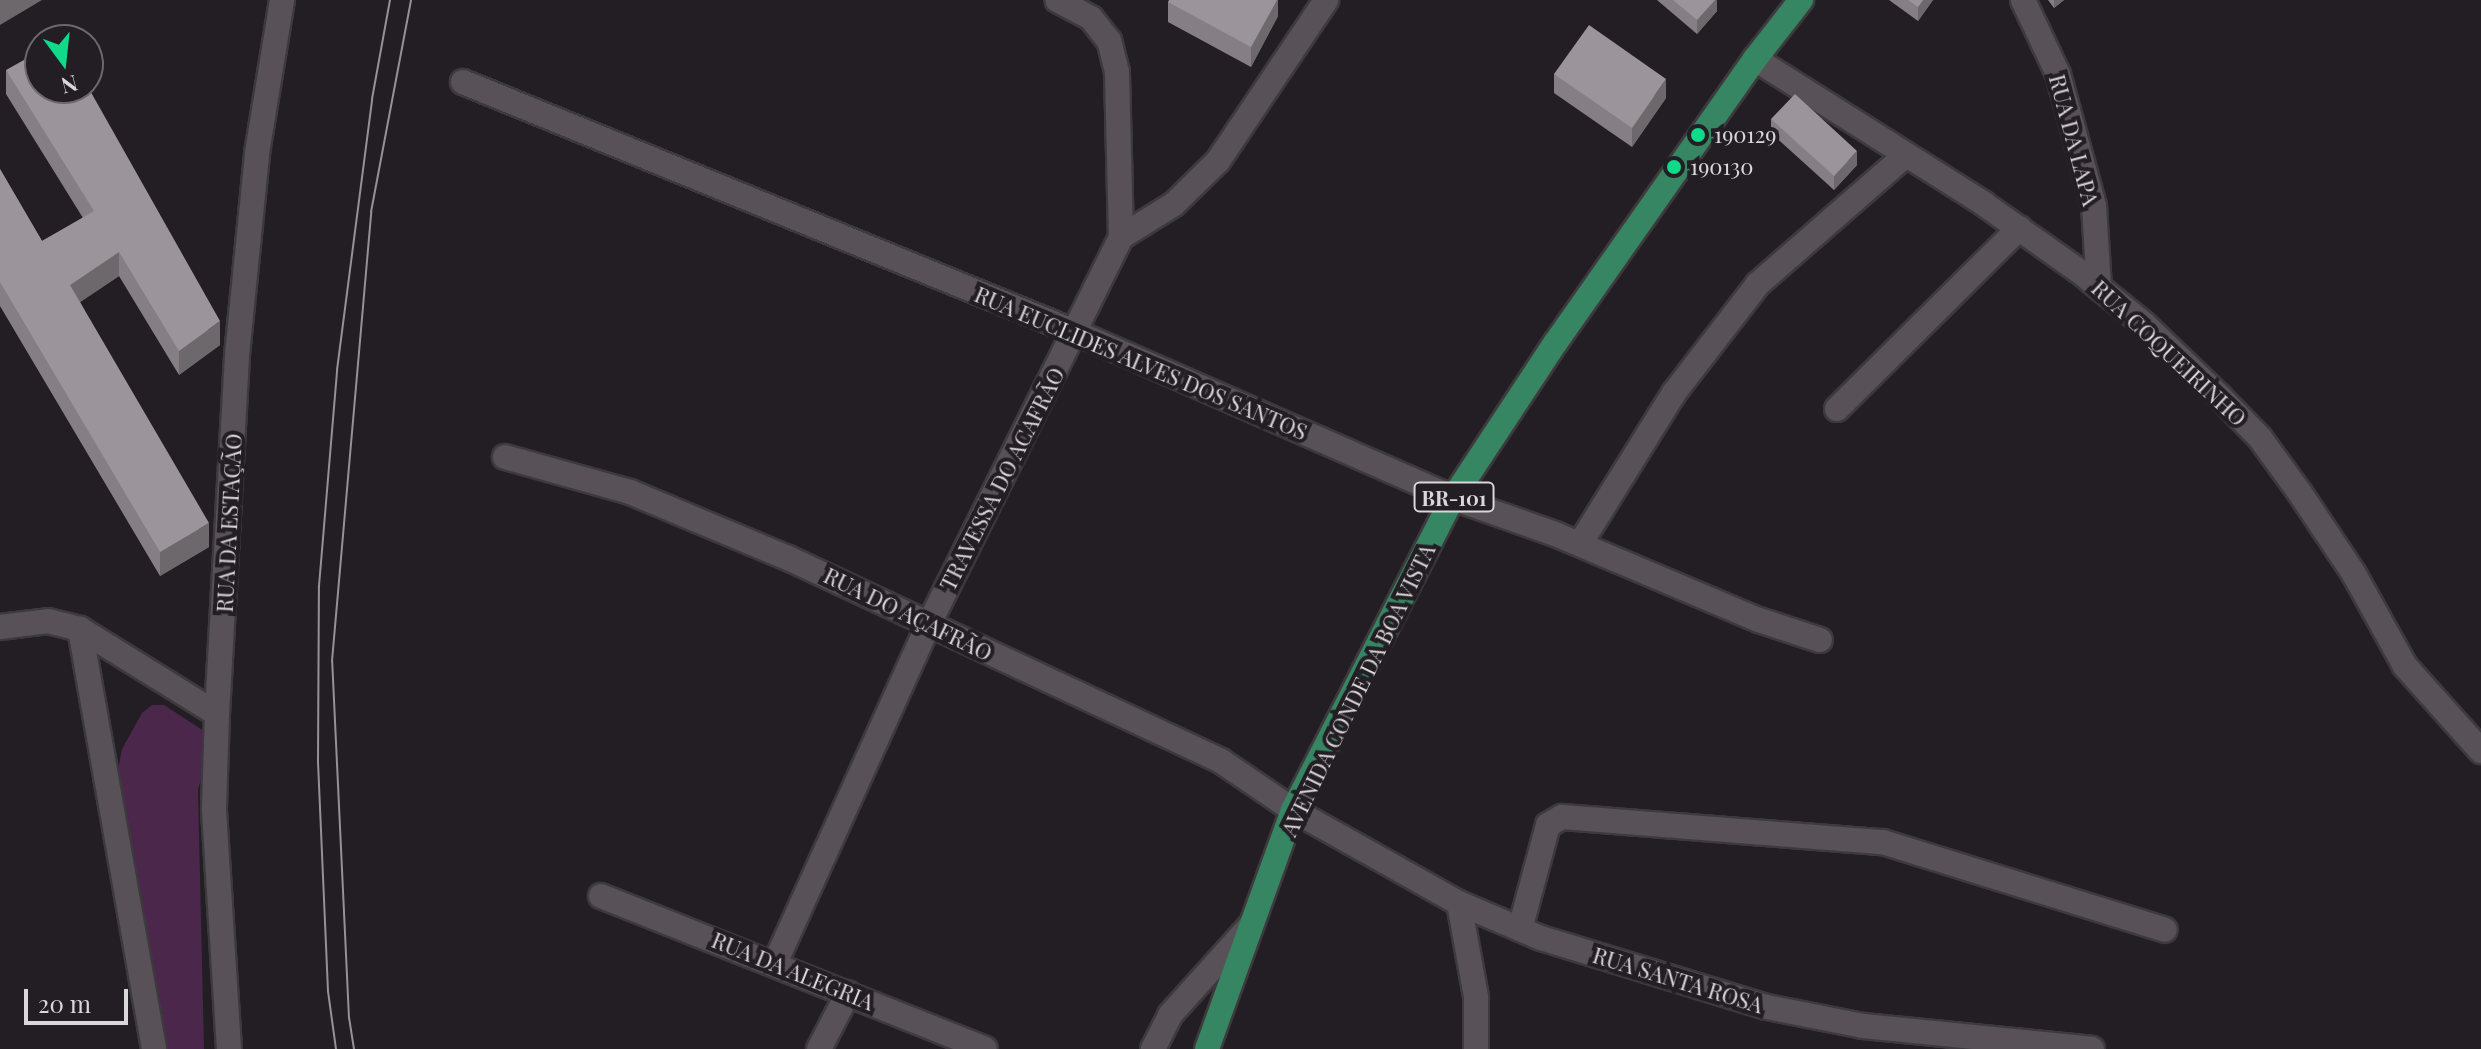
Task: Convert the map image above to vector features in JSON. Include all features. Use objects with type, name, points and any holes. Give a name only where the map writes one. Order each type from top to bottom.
[{"type":"main road","name":"AVENIDA CONDE DA BOA VISTA","points":[[1207,1049],[1293,810],[1453,498],[1556,342],[1755,59],[1801,0]]},
{"type":"street","name":"RUA DA ESTAÇÃO","points":[[229,1049],[214,808],[217,714],[240,324],[257,153],[282,0]]},
{"type":"street","name":"TRAVESSA DO ACAFRÃO","points":[[775,963],[929,624],[1121,237],[1117,72],[1109,41],[1091,18],[1057,0]]},
{"type":"street","points":[[1121,237],[1174,204],[1218,161],[1326,0]]},
{"type":"street","name":"RUA DA LAPA","points":[[2023,0],[2058,74],[2094,206],[2099,287]]},
{"type":"street","name":"RUA COQUEIRINHO","points":[[1755,59],[2019,228],[2144,324],[2260,438],[2354,574],[2405,666],[2481,751]]},
{"type":"street","name":"RUA EUCLIDES ALVES DOS SANTOS","points":[[463,82],[1075,332],[1453,498],[1580,544],[1759,620],[1820,640]]},
{"type":"street","points":[[1580,544],[1674,393],[1758,284],[1906,155]]},
{"type":"street","points":[[1837,409],[2019,228]]},
{"type":"street","name":"RUA DO AÇAFRÃO","points":[[505,457],[630,492],[711,523],[1112,713],[1221,761],[1293,810]]},
{"type":"street","points":[[0,627],[48,621],[80,629],[217,714]]},
{"type":"street","points":[[80,629],[154,1049]]},
{"type":"street","name":"RUA SANTA ROSA","points":[[1293,810],[1459,903],[1520,929],[1655,975],[1767,1007],[1863,1026],[2092,1049]]},
{"type":"street","points":[[1520,929],[1548,825],[1562,817],[1883,842],[2165,930]]},
{"type":"street","name":"RUA DA ALEGRIA","points":[[601,896],[985,1049]]},
{"type":"street","points":[[1459,903],[1476,997],[1476,1049]]},
{"type":"street","points":[[1153,1049],[1170,1015],[1254,923]]},
{"type":"street","points":[[819,1049],[848,993]]},
{"type":"shaded area","points":[[152,705],[164,705],[204,731],[208,741],[198,790],[204,1049],[165,1049],[117,775],[122,749],[142,713]]},
{"type":"building","points":[[1169,0],[1277,0],[1251,47]]},
{"type":"building","points":[[1673,0],[1715,0],[1697,20]]},
{"type":"building","points":[[1908,0],[1923,0],[1918,7]]},
{"type":"building","points":[[1589,25],[1666,79],[1632,128],[1554,74]]},
{"type":"building","points":[[24,60],[24,99],[6,70]]},
{"type":"building","points":[[1795,94],[1857,151],[1834,176],[1771,119]]},
{"type":"building","points":[[27,104],[98,104],[220,321],[179,351],[119,252],[70,285],[209,523],[160,552],[0,282],[0,169],[42,241],[94,211]]},
{"type":"tram line","points":[[336,1049],[328,991],[318,762],[319,586],[337,370],[372,99],[390,0]]},
{"type":"tram line","points":[[354,1049],[349,1018],[332,661],[371,212],[411,0]]},
{"type":"place","name":"190129","points":[[1698,135]]},
{"type":"place","name":"190130","points":[[1674,167]]}]
